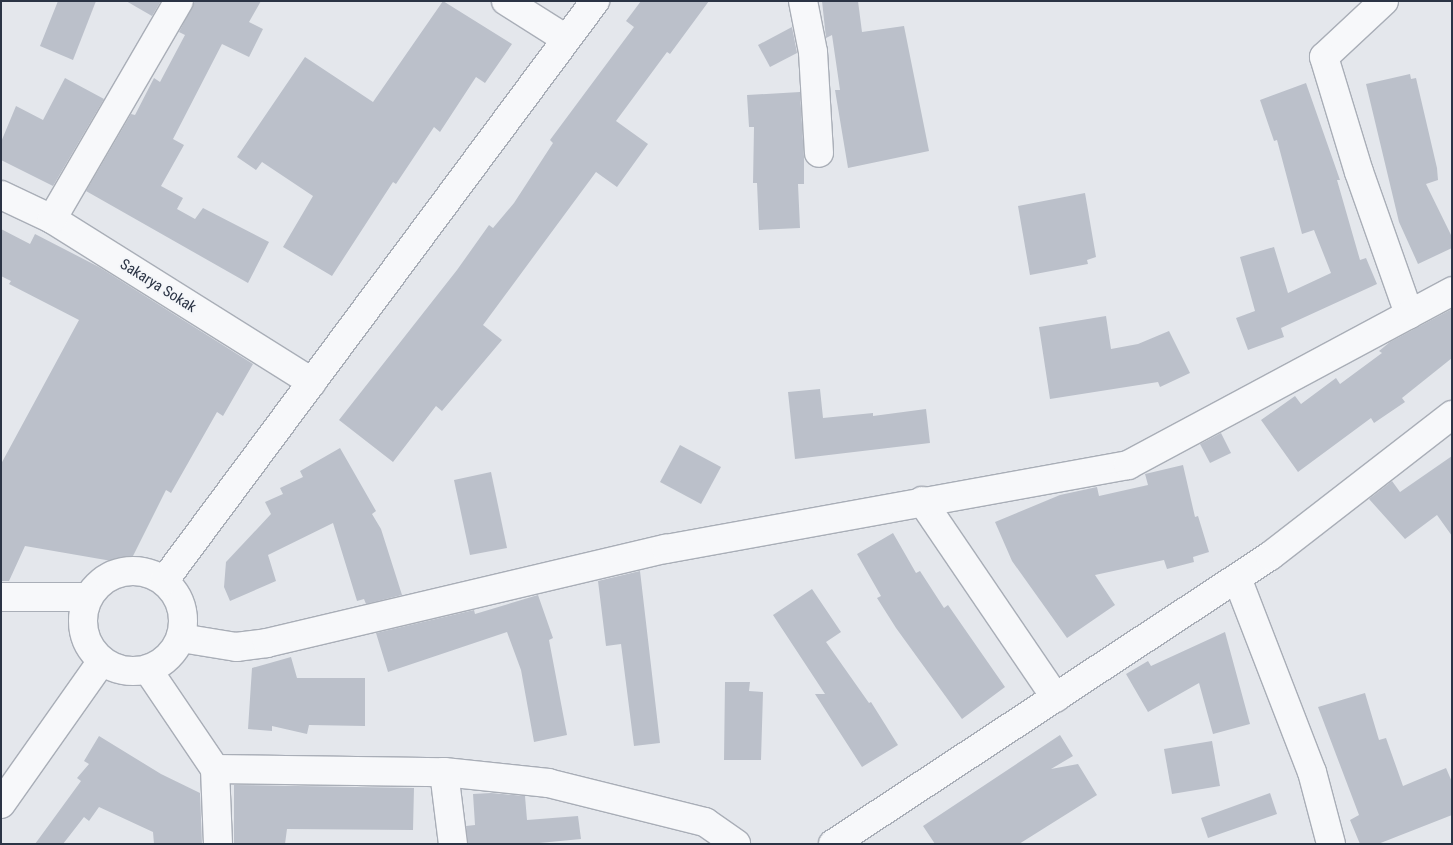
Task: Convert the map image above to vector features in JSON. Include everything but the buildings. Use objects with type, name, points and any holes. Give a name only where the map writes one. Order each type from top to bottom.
[{"type":"street","points":[[52,220],[179,1]]},
{"type":"street","points":[[506,1],[566,40]]},
{"type":"street","points":[[164,581],[595,1]]},
{"type":"street","points":[[803,1],[813,52],[819,153]]},
{"type":"street","points":[[1384,1],[1324,57],[1358,172],[1409,314]]},
{"type":"street","name":"Sakarya Sokak","points":[[1,195],[52,220],[312,382]]},
{"type":"street","points":[[181,638],[236,647],[267,643],[666,548],[922,500],[1128,465],[1452,291]]},
{"type":"street","points":[[833,844],[1270,556],[1452,415]]},
{"type":"street","points":[[922,500],[1056,698]]},
{"type":"street","points":[[131,570],[149,572],[164,581],[175,592],[182,607],[184,622],[181,638],[173,652],[148,670],[116,668],[102,661],[90,648],[84,632],[83,614],[88,597],[99,584],[114,574],[131,570]]},
{"type":"street","points":[[1237,578],[1312,772],[1331,844]]},
{"type":"street","points":[[1,597],[88,597]]},
{"type":"street","points":[[1,804],[102,661]]},
{"type":"street","points":[[148,670],[215,768],[218,844]]},
{"type":"street","points":[[215,768],[444,772],[557,785],[705,822],[736,844]]},
{"type":"street","points":[[444,772],[453,844]]}]
